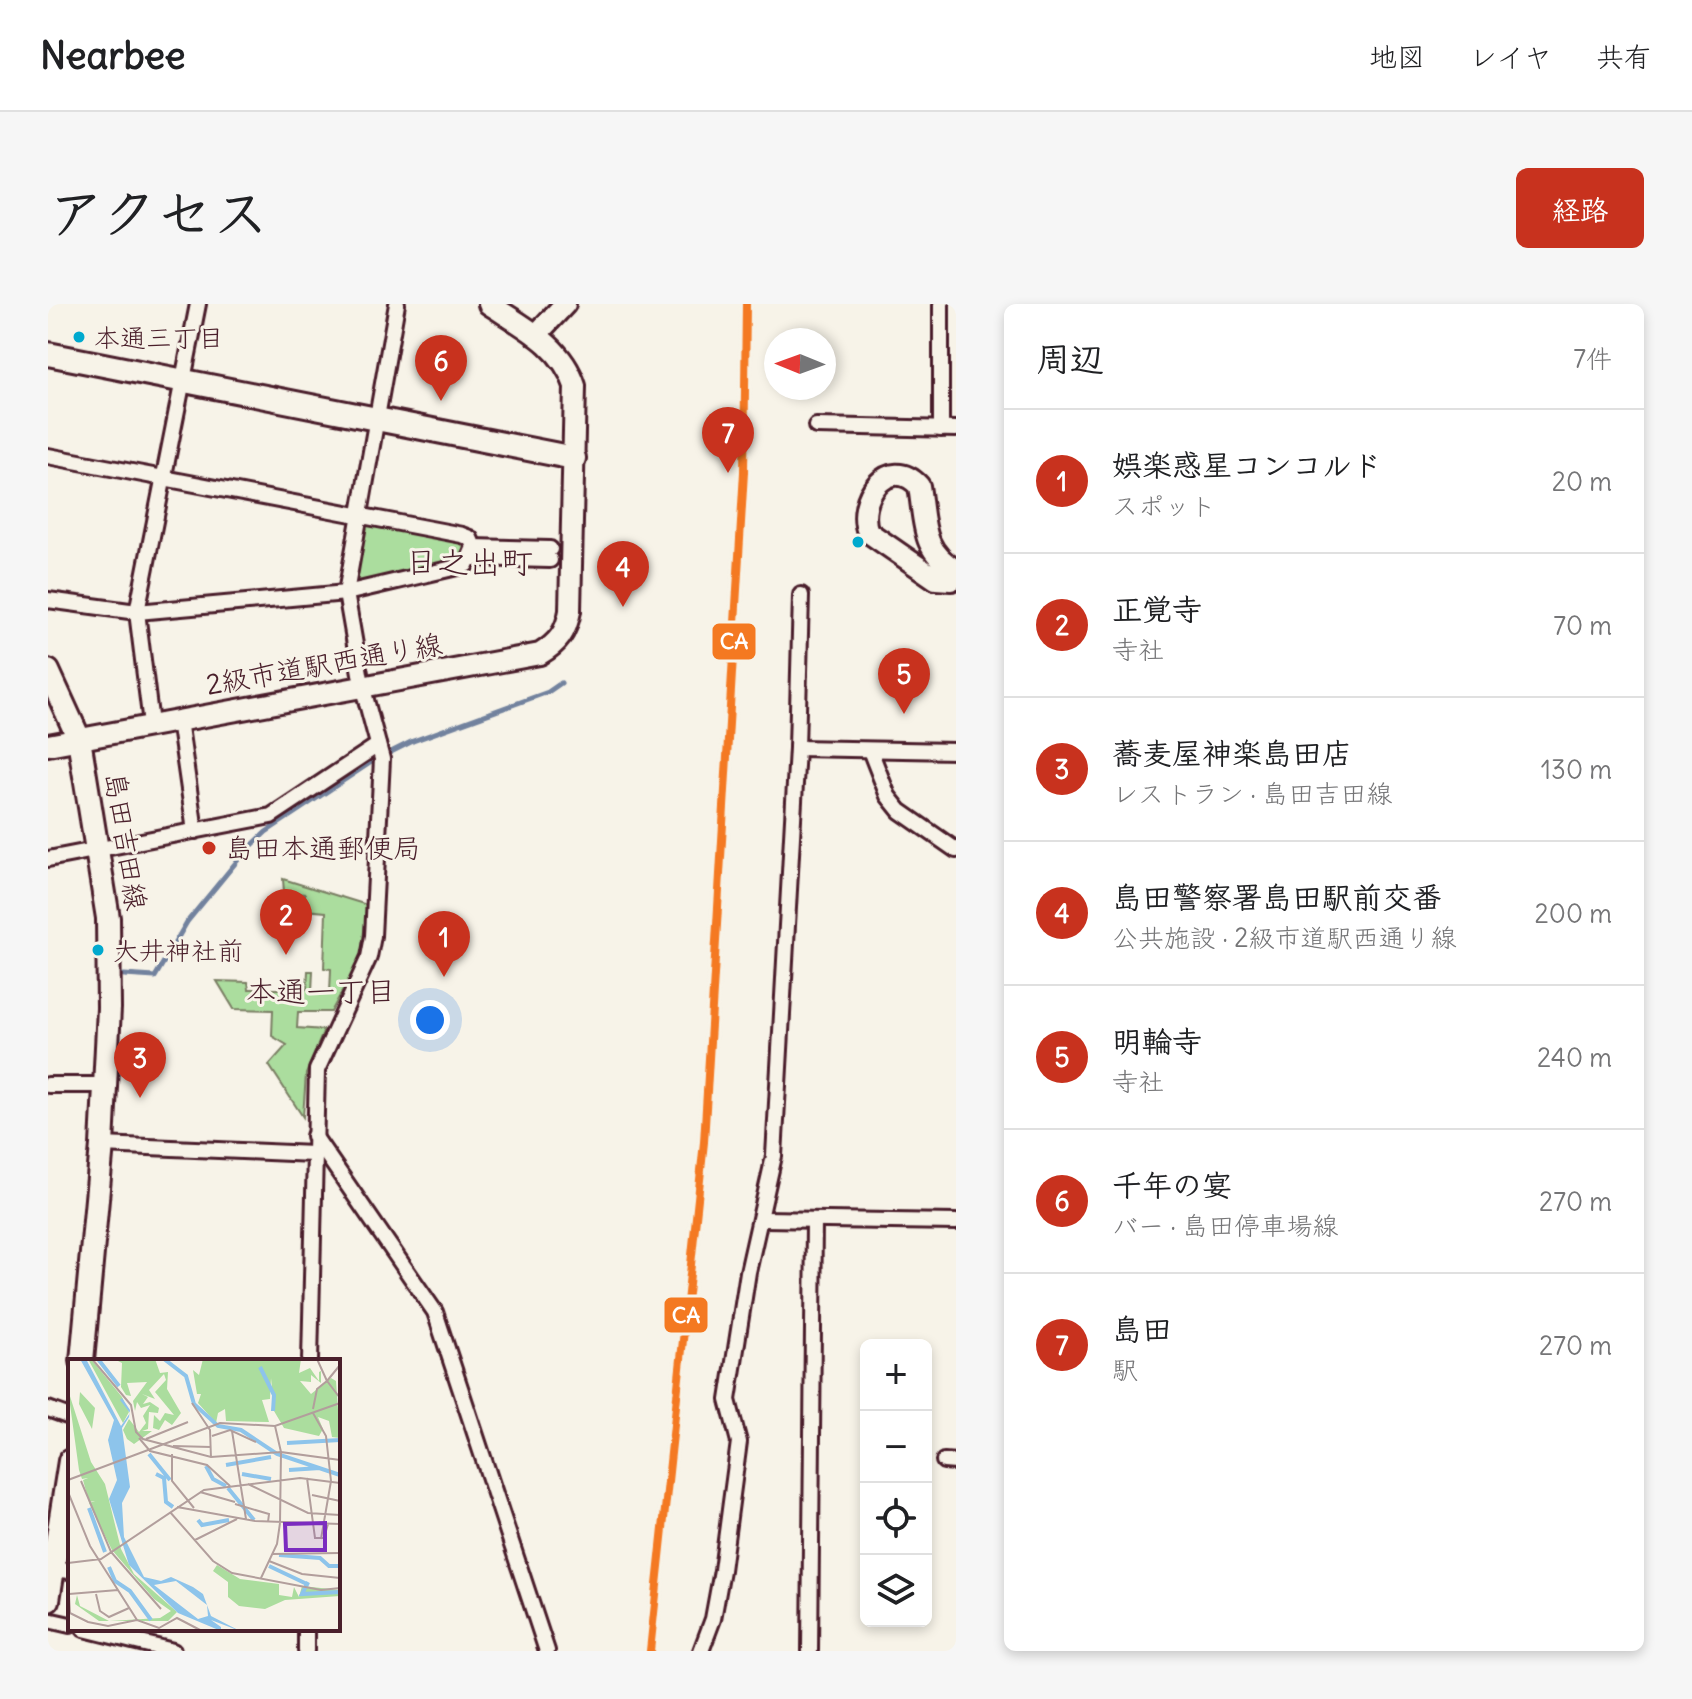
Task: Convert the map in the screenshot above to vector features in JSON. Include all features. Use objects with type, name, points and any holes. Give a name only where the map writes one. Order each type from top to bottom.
[{"type":"main road","points":[[48,354],[574,458]]},
{"type":"main road","name":"島田吉田線","points":[[48,671],[79,739],[100,849],[109,938],[102,1145],[82,1359]]},
{"type":"main road","points":[[48,1600],[61,1570],[68,1485]]},
{"type":"street","points":[[151,724],[137,612],[198,304]]},
{"type":"street","points":[[310,1359],[317,1070],[369,957],[373,936],[382,759],[362,685],[346,593],[357,516],[397,304]]},
{"type":"street","points":[[489,304],[536,335],[570,368],[575,386],[574,458]]},
{"type":"street","points":[[536,335],[565,304]]},
{"type":"street","points":[[816,426],[949,429],[941,304]]},
{"type":"street","points":[[48,456],[462,535],[470,538],[473,552],[466,565],[346,593],[137,612],[48,600]]},
{"type":"street","name":"2級市道駅西通り線","points":[[48,745],[540,654],[557,643],[567,626],[574,458]]},
{"type":"street","points":[[956,570],[934,554],[928,541],[919,486],[905,476],[885,477],[877,482],[864,505],[863,520],[868,532],[936,579],[951,580],[956,577]]},
{"type":"street","points":[[473,552],[550,555]]},
{"type":"street","points":[[701,1651],[713,1619],[722,1570],[739,1442],[728,1400],[748,1272],[763,1219],[774,1156],[797,748],[801,595]]},
{"type":"street","points":[[179,720],[195,831]]},
{"type":"street","points":[[48,859],[271,816],[378,745]]},
{"type":"street","points":[[797,748],[956,751]]},
{"type":"street","points":[[870,750],[888,796],[900,811],[956,850]]},
{"type":"street","points":[[48,1085],[104,1085]]},
{"type":"street","points":[[314,1136],[435,1312],[547,1651]]},
{"type":"street","points":[[102,1145],[313,1154]]},
{"type":"street","points":[[763,1219],[956,1222]]},
{"type":"street","points":[[810,1651],[814,1221]]},
{"type":"street","points":[[48,1409],[68,1416]]},
{"type":"street","points":[[48,1620],[68,1625]]},
{"type":"street","points":[[92,1631],[173,1651]]},
{"type":"green space","points":[[366,522],[461,540],[466,555],[462,562],[361,586],[351,578]]},
{"type":"green space","points":[[283,879],[367,905],[361,957],[331,1012],[298,1012],[297,1028],[324,1030],[306,1074],[303,1117],[269,1065],[287,1045],[272,1036],[273,1010],[234,1009],[217,981],[248,982],[249,989],[307,989],[308,971],[313,971],[312,992],[330,993],[331,969],[324,968],[326,912],[305,910],[305,894],[284,892]]},
{"type":"waterway","points":[[124,975],[155,977],[187,922],[242,855],[266,832],[373,761],[413,741],[548,692],[561,683]]},
{"type":"transit line","name":"CA","points":[[650,1651],[704,1142],[744,472],[746,304]]},
{"type":"place","name":"本通三丁目","points":[[79,337]]},
{"type":"place","name":"千年の宴","points":[[441,401]]},
{"type":"place","name":"島田","points":[[728,473]]},
{"type":"place","name":"島田警察署島田駅前交番","points":[[623,607]]},
{"type":"place","name":"明輪寺","points":[[904,714]]},
{"type":"place","name":"島田本通郵便局","points":[[209,848]]},
{"type":"place","name":"大井神社前","points":[[98,950]]},
{"type":"place","name":"正覚寺","points":[[286,955]]},
{"type":"place","name":"娯楽惑星コンコルド","points":[[444,977]]},
{"type":"place","name":"蕎麦屋神楽島田店","points":[[140,1098]]},
{"type":"district","name":"日之出町","points":[[469,561]]},
{"type":"district","name":"本通一丁目","points":[[321,991]]}]
